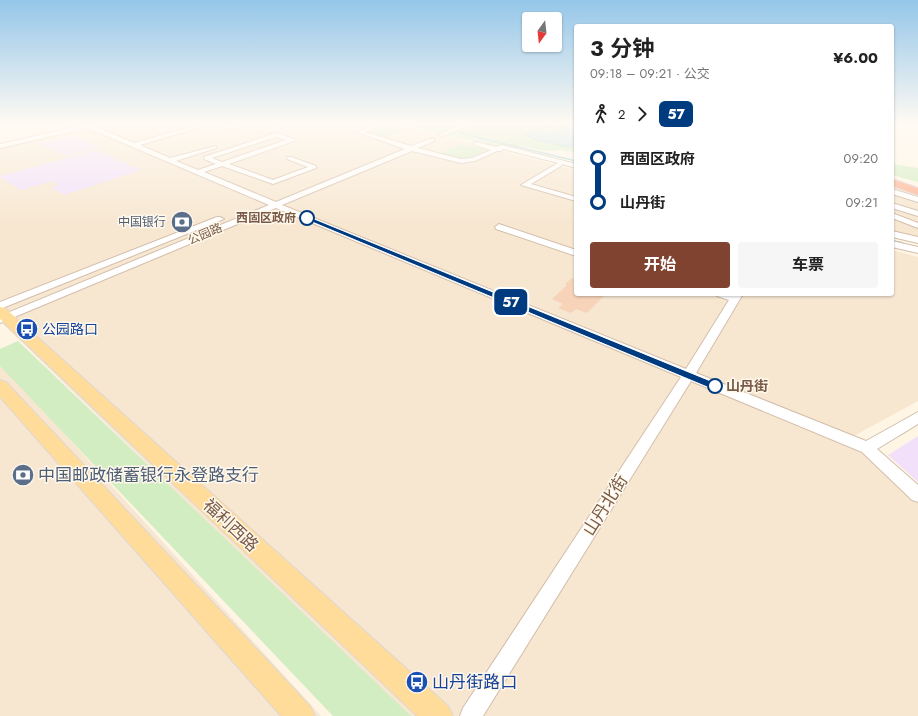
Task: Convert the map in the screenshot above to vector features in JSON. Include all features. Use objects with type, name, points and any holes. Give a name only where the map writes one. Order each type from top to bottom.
[{"type":"highway","points":[[894,179],[918,187]]},
{"type":"highway","points":[[894,183],[918,192]]},
{"type":"main road","name":"福利西路","points":[[2,314],[438,716]]},
{"type":"main road","points":[[0,386],[300,716]]},
{"type":"street","points":[[165,157],[271,203],[867,448],[918,496]]},
{"type":"street","points":[[171,160],[179,157]]},
{"type":"street","points":[[208,157],[206,158],[273,182],[314,166],[289,158]]},
{"type":"street","points":[[198,172],[239,157]]},
{"type":"street","name":"公园路","points":[[271,203],[310,183],[374,157]]},
{"type":"street","name":"公园路","points":[[2,314],[271,203],[320,186],[389,157]]},
{"type":"street","points":[[450,157],[465,161],[479,157]]},
{"type":"street","points":[[530,157],[574,169]]},
{"type":"street","points":[[543,157],[574,165]]},
{"type":"street","points":[[559,165],[525,185],[574,198]]},
{"type":"street","points":[[310,183],[320,186]]},
{"type":"street","points":[[894,192],[918,200]]},
{"type":"street","points":[[894,206],[918,214]]},
{"type":"street","points":[[894,216],[918,226]]},
{"type":"street","points":[[894,220],[918,226]]},
{"type":"street","points":[[499,227],[574,252]]},
{"type":"street","points":[[894,236],[918,242]]},
{"type":"street","points":[[894,244],[918,250]]},
{"type":"street","name":"山丹北街","points":[[470,716],[688,375],[730,296]]},
{"type":"street","points":[[867,448],[918,418]]},
{"type":"shaded area","points":[[0,157],[527,157],[574,169],[574,296],[894,296],[894,251],[918,257],[918,401],[852,437],[918,500],[918,716],[407,716],[0,321]]},
{"type":"shaded area","points":[[69,157],[113,157],[141,170],[64,195],[51,187],[58,185],[53,181],[21,190],[0,176]]},
{"type":"shaded area","points":[[894,194],[918,203],[918,240],[894,234]]},
{"type":"shaded area","points":[[0,363],[321,716],[0,716]]},
{"type":"shaded area","points":[[918,436],[918,482],[888,455]]},
{"type":"green space","points":[[457,157],[471,157],[466,160]]},
{"type":"green space","points":[[894,164],[918,168],[918,182],[894,176]]},
{"type":"green space","points":[[18,341],[411,716],[333,716],[0,366],[0,349]]},
{"type":"building","points":[[572,278],[574,279],[574,296],[604,296],[587,313],[576,309],[571,313],[558,308],[563,304],[552,299],[567,285],[565,284]]},
{"type":"waterway","points":[[561,157],[574,161]]},
{"type":"waterway","points":[[894,241],[902,243]]},
{"type":"bus line","name":"57","points":[[307,218],[715,386]]},
{"type":"place","name":"西固区政府","points":[[307,218]]},
{"type":"place","name":"中国银行","points":[[182,222]]},
{"type":"place","name":"公园路口","points":[[27,329]]},
{"type":"place","name":"山丹街","points":[[715,386]]},
{"type":"place","name":"中国邮政储蓄银行永登路支行","points":[[23,475]]},
{"type":"place","name":"山丹街路口","points":[[417,682]]}]
